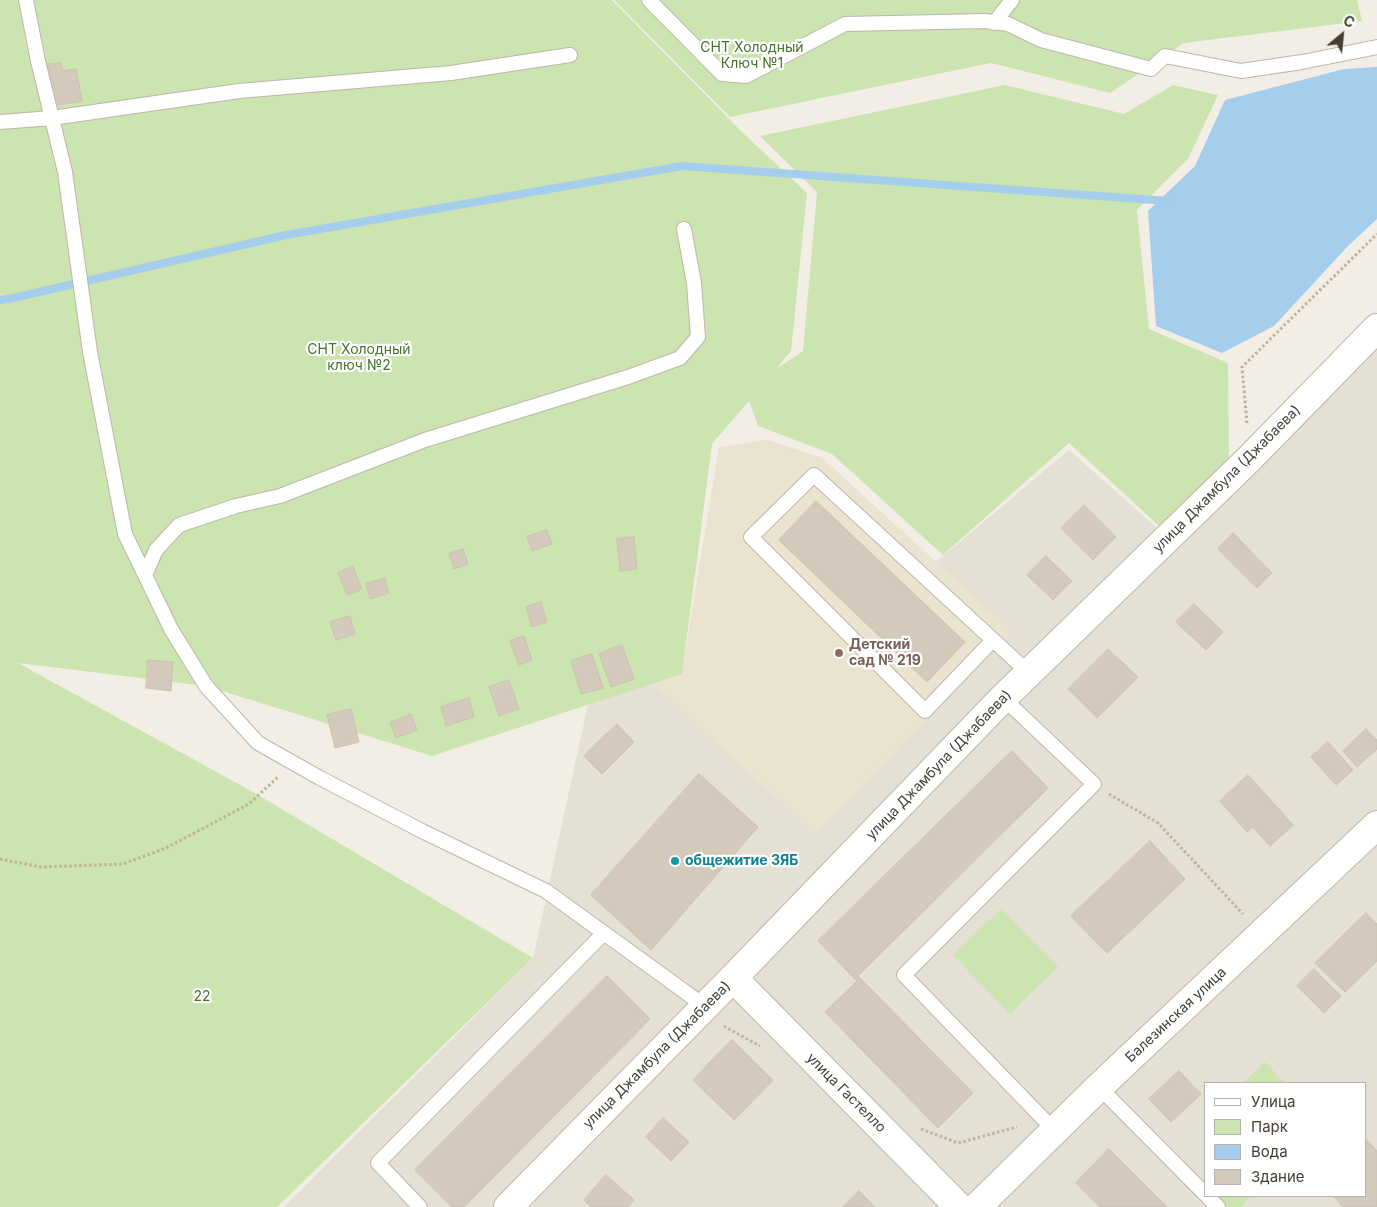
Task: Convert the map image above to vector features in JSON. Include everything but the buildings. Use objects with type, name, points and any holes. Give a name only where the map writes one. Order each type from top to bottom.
[{"type":"street","name":"улица Джамбула (Джабаева)","points":[[508,1207],[706,1006],[1003,698],[1249,458],[1377,328]]},
{"type":"street","name":"Балезинская улица","points":[[977,1207],[1099,1087],[1377,825]]},
{"type":"street","name":"улица Гастелло","points":[[733,978],[960,1207]]},
{"type":"lane","points":[[26,0],[38,61],[65,172],[90,352],[125,534],[171,629],[206,686],[258,742],[320,778],[422,831],[546,891],[706,1006]]},
{"type":"lane","points":[[649,0],[722,74],[746,76],[845,24],[985,21],[1008,24],[1041,40],[1151,69],[1165,56],[1241,72],[1377,47]]},
{"type":"lane","points":[[994,23],[1012,0]]},
{"type":"lane","points":[[0,122],[52,118],[239,90],[450,72],[570,55]]},
{"type":"lane","points":[[145,575],[156,550],[180,526],[236,506],[280,496],[425,440],[628,377],[680,358],[698,337],[694,283],[684,229]]},
{"type":"lane","points":[[993,640],[925,711],[751,537],[814,475],[1029,673]]},
{"type":"lane","points":[[1003,698],[1094,784],[904,975],[1055,1130]]},
{"type":"lane","points":[[420,1207],[378,1163],[604,933]]},
{"type":"lane","points":[[1099,1087],[1204,1193]]},
{"type":"lane","points":[[1208,1197],[1218,1207]]},
{"type":"path","points":[[1249,458],[1242,367],[1377,234]]},
{"type":"path","points":[[0,859],[41,867],[123,864],[166,848],[249,804],[293,763]]},
{"type":"path","points":[[1094,784],[1158,823],[1262,934]]},
{"type":"shaded area","points":[[1377,349],[1377,1207],[284,1207],[533,958],[588,704],[682,673],[719,447],[767,440],[822,458],[936,562],[1069,450],[1167,537]]},
{"type":"shaded area","name":"Детский сад № 219","points":[[767,440],[822,458],[1012,632],[815,834],[653,684],[682,673],[719,447]]},
{"type":"green space","name":"СНТ Холодный ключ №2","points":[[0,0],[612,0],[741,131],[807,193],[791,351],[776,369],[803,351],[817,192],[760,136],[1005,85],[1124,114],[1173,85],[1218,95],[1188,159],[1137,210],[1149,329],[1228,363],[1229,464],[1159,526],[1069,443],[943,555],[832,454],[758,426],[749,401],[712,444],[682,674],[432,756],[206,686],[18,663],[253,792],[533,958],[277,1207],[0,1207]]},
{"type":"green space","name":"СНТ Холодный Ключ №1","points":[[614,0],[1357,0],[1362,21],[1184,43],[1110,93],[991,63],[730,117]]},
{"type":"green space","points":[[1001,909],[1058,967],[1010,1014],[953,955]]},
{"type":"green space","points":[[1265,1062],[1284,1082],[1244,1082]]},
{"type":"green space","points":[[1217,1197],[1250,1197],[1241,1207],[1228,1207]]},
{"type":"water","points":[[1377,67],[1377,219],[1347,247],[1274,326],[1222,353],[1156,326],[1148,211],[1195,166],[1225,100],[1344,69]]},
{"type":"waterway","points":[[0,300],[286,235],[682,166],[1168,201]]},
{"type":"place","name":"Детский сад № 219","points":[[839,653]]},
{"type":"place","name":"общежитие ЗЯБ","points":[[675,861]]},
{"type":"park label","name":"22","points":[[202,997]]}]
